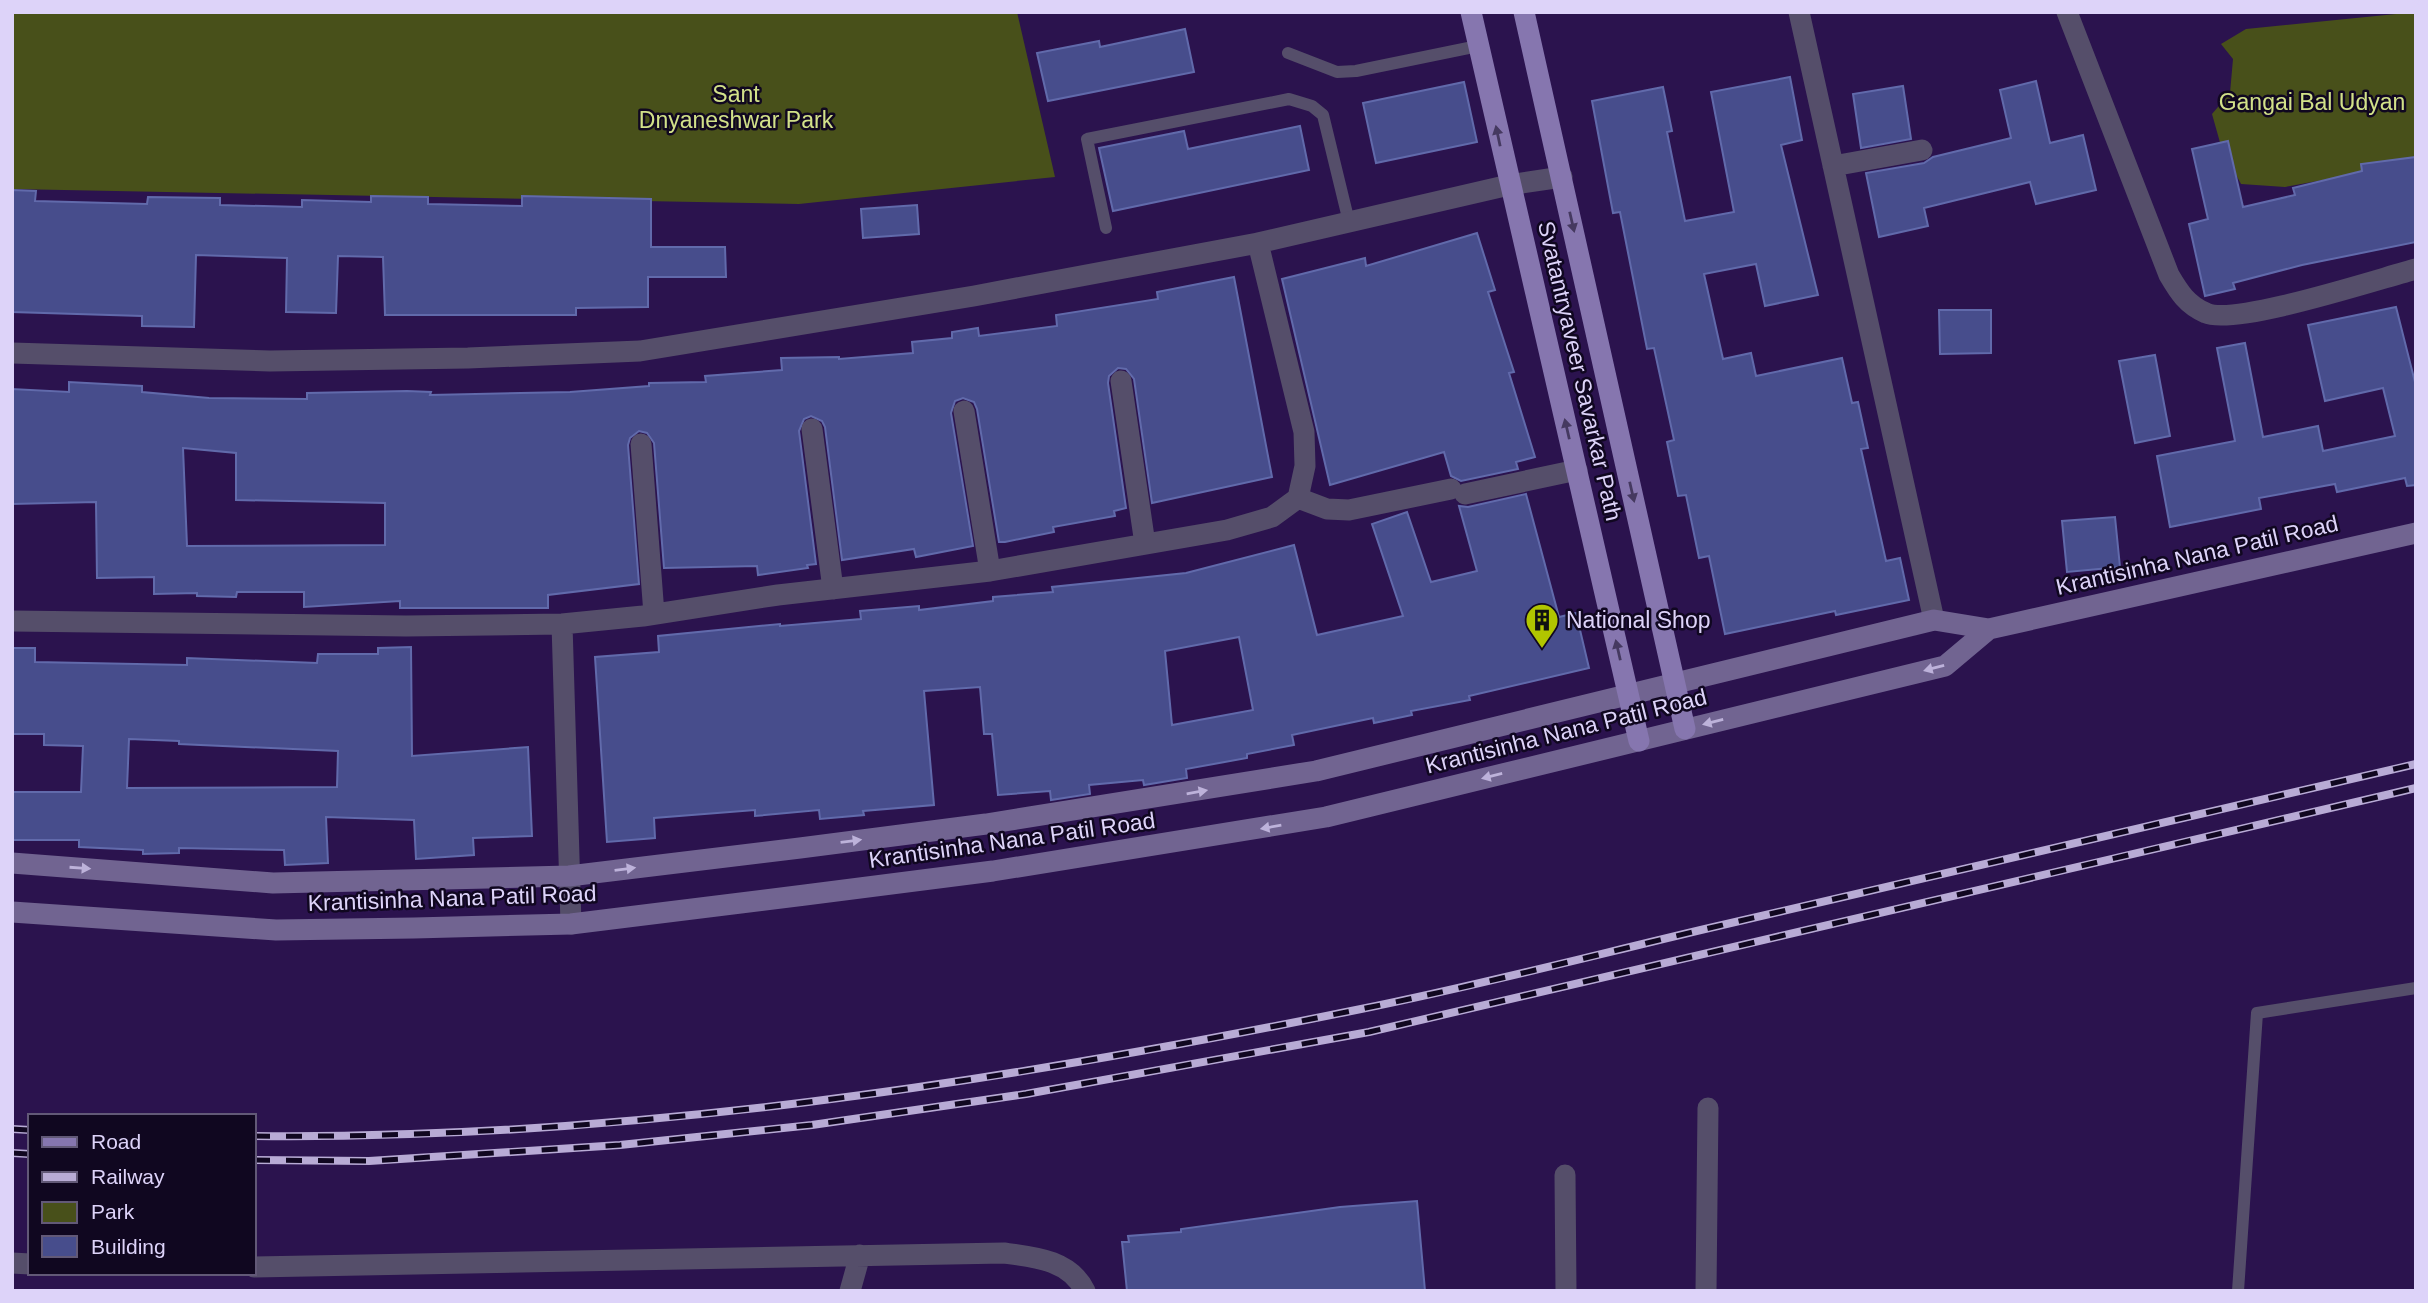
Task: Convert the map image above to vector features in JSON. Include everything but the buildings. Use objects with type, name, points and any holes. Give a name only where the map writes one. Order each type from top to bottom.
[{"type":"main road","name":"Svatantryaveer Savarkar Path","points":[[1471,12],[1639,741]]},
{"type":"main road","name":"Svatantryaveer Savarkar Path","points":[[1524,12],[1685,729]]},
{"type":"main road","name":"Krantisinha Nana Patil Road","points":[[12,863],[273,883],[569,876],[986,824],[1181,795],[1316,771],[1934,620],[1989,629],[2416,533]]},
{"type":"main road","name":"Krantisinha Nana Patil Road","points":[[12,912],[276,930],[571,924],[993,871],[1188,842],[1326,817],[1639,741],[1945,666],[1989,629]]},
{"type":"street","points":[[1798,12],[1934,620]]},
{"type":"street","points":[[2067,12],[2169,275],[2183,299],[2208,314],[2252,312],[2416,268]]},
{"type":"street","points":[[1833,166],[1922,150]]},
{"type":"street","points":[[12,353],[270,361],[468,358],[640,351],[974,296],[1258,243],[1509,186],[1562,177]]},
{"type":"street","points":[[12,621],[392,626],[562,624],[990,571],[1227,530],[1272,516],[1298,498],[1306,466],[1304,432],[1258,243]]},
{"type":"street","points":[[1121,381],[1145,544]]},
{"type":"street","points":[[964,411],[990,571]]},
{"type":"street","points":[[812,429],[833,589]]},
{"type":"street","points":[[641,444],[654,614]]},
{"type":"street","points":[[1298,498],[1327,509],[1349,510],[1577,470]]},
{"type":"street","points":[[562,624],[571,924]]},
{"type":"street","points":[[1706,1291],[1707,1108]]},
{"type":"street","points":[[1564,1175],[1566,1291]]},
{"type":"street","points":[[256,1267],[1004,1253],[1038,1258],[1069,1269],[1085,1291]]},
{"type":"street","points":[[850,1291],[860,1255]]},
{"type":"lane","points":[[1288,53],[1338,72],[1356,71],[1478,46]]},
{"type":"lane","points":[[1106,228],[1087,139],[1289,100],[1312,106],[1323,115],[1349,222]]},
{"type":"lane","points":[[2238,1291],[2257,1013],[2416,988]]},
{"type":"green space","name":"Sant Dnyaneshwar Park","points":[[12,12],[1017,12],[1055,177],[799,204],[12,189]]},
{"type":"green space","name":"Gangai Bal Udyan","points":[[2416,12],[2416,163],[2285,187],[2241,184],[2221,146],[2212,114],[2230,93],[2233,59],[2221,44],[2246,29]]},
{"type":"railway","points":[[256,1136],[393,1135],[671,1117],[810,1102],[1087,1061],[1447,991],[2416,764]]},
{"type":"railway","points":[[256,1160],[369,1161],[620,1145],[812,1125],[1026,1094],[1369,1032],[2416,788]]},
{"type":"railway","points":[[12,1129],[28,1130]]},
{"type":"railway","points":[[12,1153],[28,1154]]},
{"type":"place","name":"National Shop","points":[[1542,650]]}]
